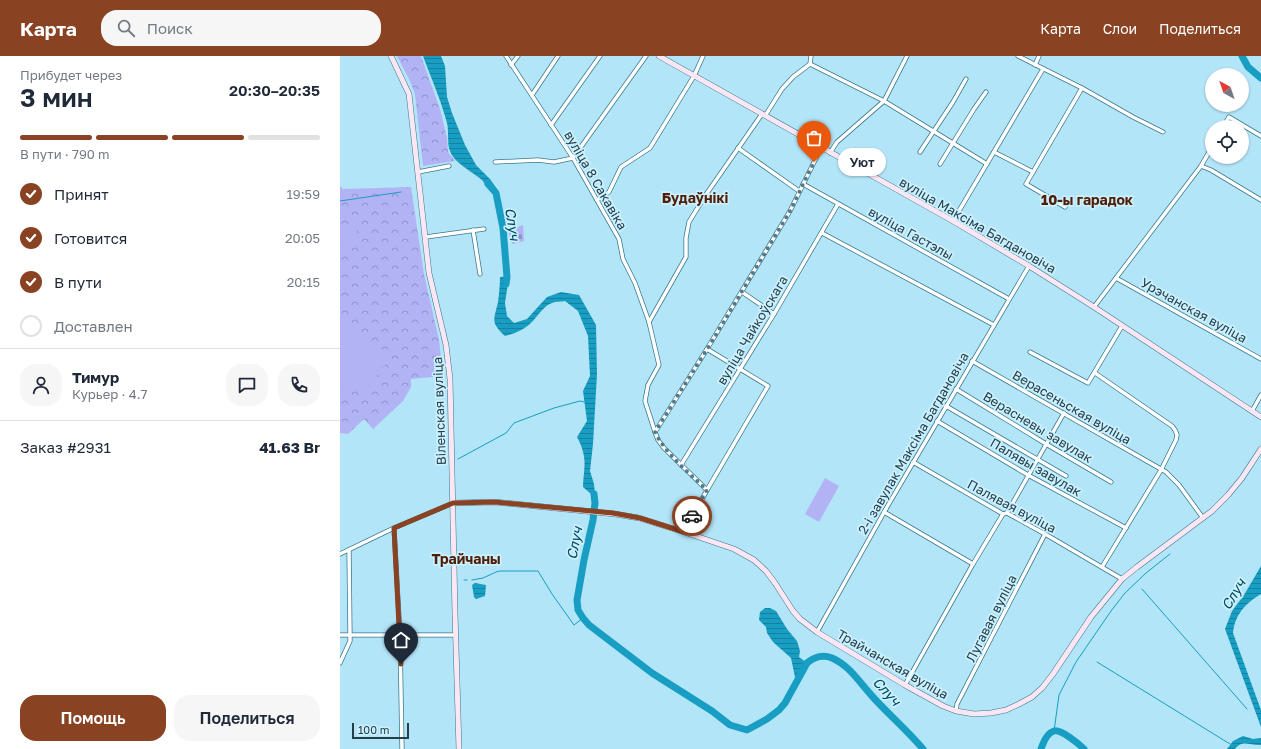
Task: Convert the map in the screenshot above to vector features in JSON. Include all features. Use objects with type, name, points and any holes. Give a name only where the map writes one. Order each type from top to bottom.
[{"type":"main road","name":"Віленская вуліца","points":[[391,56],[409,94],[429,273],[449,360],[458,749]]},
{"type":"main road","name":"вуліца Максіма Багдановіча","points":[[659,56],[1028,266],[1094,307],[1258,416]]},
{"type":"main road","name":"Трайчанская вуліца","points":[[453,503],[495,502],[613,513],[640,518],[734,549],[754,560],[770,576],[793,611],[800,619],[817,632],[943,706],[956,711],[974,714],[991,713],[1006,710],[1019,704],[1032,697],[1042,688],[1091,617],[1122,579],[1203,518],[1228,495],[1246,474],[1261,451]]},
{"type":"street","name":"вуліца 8 Сакавіка","points":[[506,56],[573,158],[619,239],[623,259],[635,283],[649,322],[659,365],[648,385],[645,401],[655,432],[658,440],[664,448],[707,490]]},
{"type":"street","points":[[511,65],[518,56]]},
{"type":"street","points":[[532,95],[558,56]]},
{"type":"street","points":[[551,125],[600,56]]},
{"type":"street","points":[[496,162],[538,160],[554,162],[573,158],[646,56]]},
{"type":"street","points":[[597,200],[609,192],[621,167],[650,148],[694,76],[703,56]]},
{"type":"street","points":[[810,56],[810,64]]},
{"type":"street","points":[[830,153],[837,142],[884,101],[907,56]]},
{"type":"street","points":[[1018,56],[1082,88],[1163,132]]},
{"type":"street","points":[[1035,65],[1039,56]]},
{"type":"street","points":[[810,64],[884,101],[986,164]]},
{"type":"street","points":[[649,322],[686,256],[686,238],[689,222],[705,196],[738,148],[782,89],[793,77],[810,64]]},
{"type":"street","points":[[953,222],[1043,69]]},
{"type":"street","points":[[920,152],[966,79]]},
{"type":"street","points":[[1065,206],[1026,184],[1082,88]]},
{"type":"street","points":[[940,164],[986,92]]},
{"type":"street","points":[[1249,129],[1261,136]]},
{"type":"street","points":[[738,148],[799,192]]},
{"type":"street","points":[[655,432],[742,292],[790,211],[822,148]]},
{"type":"street","points":[[994,152],[1033,172]]},
{"type":"street","points":[[1094,307],[1205,159]]},
{"type":"street","points":[[418,172],[449,166]]},
{"type":"street","points":[[1201,166],[1212,170],[1261,200]]},
{"type":"street","name":"вуліца Гастэлы","points":[[803,184],[1009,299]]},
{"type":"street","name":"вуліца Чайкоўскага","points":[[681,465],[774,314],[838,204]]},
{"type":"street","points":[[426,237],[484,229]]},
{"type":"street","points":[[473,230],[480,274]]},
{"type":"street","points":[[822,233],[994,325]]},
{"type":"street","name":"2-і завулак Максіма Багдановіча","points":[[817,632],[884,512],[1028,266]]},
{"type":"street","name":"Урэчанская вуліца","points":[[1116,278],[1261,359]]},
{"type":"street","points":[[742,292],[774,314]]},
{"type":"street","points":[[1030,352],[1088,383],[1122,326]]},
{"type":"street","points":[[684,532],[768,386],[707,349]]},
{"type":"street","name":"Верасеньская вуліца","points":[[972,361],[1166,472],[1174,479],[1203,518]]},
{"type":"street","points":[[1095,373],[1172,426],[1177,435],[1161,470],[1102,567]]},
{"type":"street","name":"Верасневы завулак","points":[[956,389],[1111,482]]},
{"type":"street","points":[[1258,416],[1261,396]]},
{"type":"street","points":[[946,406],[1066,476]]},
{"type":"street","points":[[905,685],[973,564],[1005,514],[1064,413]]},
{"type":"street","name":"Палявы завулак","points":[[937,421],[1028,475],[1126,528]]},
{"type":"street","name":"Палявая вуліца","points":[[913,462],[1005,514],[1045,534],[1122,579]]},
{"type":"street","points":[[340,554],[394,528],[453,503]]},
{"type":"street","points":[[884,512],[973,564]]},
{"type":"street","points":[[394,528],[400,636],[402,749]]},
{"type":"street","name":"Лугавая вуліца","points":[[956,711],[957,704],[1045,534]]},
{"type":"street","points":[[340,663],[350,641],[349,550]]},
{"type":"street","points":[[340,635],[455,635]]},
{"type":"green space","points":[[397,56],[421,56],[440,109],[447,138],[448,152],[455,161],[423,166],[415,94]]},
{"type":"green space","points":[[340,186],[343,189],[411,187],[424,274],[439,340],[443,376],[411,379],[411,387],[403,401],[373,429],[364,419],[348,434],[340,433]]},
{"type":"green space","points":[[523,225],[524,241],[513,244],[508,231]]},
{"type":"green space","points":[[341,227],[357,228],[356,245],[340,244]]},
{"type":"green space","points":[[342,313],[390,361],[380,369],[376,378],[371,383],[362,389],[353,391],[344,389],[340,386],[340,315]]},
{"type":"green space","points":[[825,478],[839,486],[819,522],[805,514]]},
{"type":"shaded area","name":"Случ","points":[[423,56],[441,56],[445,66],[447,97],[465,145],[476,165],[490,179],[497,189],[491,192],[482,180],[452,155],[449,148],[448,126],[445,114]]},
{"type":"shaded area","points":[[509,276],[505,303],[507,316],[514,323],[527,319],[547,297],[561,292],[579,295],[596,325],[597,374],[590,471],[594,484],[596,503],[592,503],[591,494],[583,487],[584,456],[577,437],[587,421],[583,391],[590,376],[588,336],[578,311],[565,301],[549,304],[527,326],[517,332],[505,336],[497,327],[494,320],[498,302],[500,277]]},
{"type":"shaded area","points":[[1261,566],[1261,594],[1246,605],[1242,610],[1236,620],[1233,633],[1261,710],[1261,727],[1225,629],[1232,611],[1244,595]]},
{"type":"shaded area","points":[[475,583],[486,585],[485,596],[476,599],[474,597],[472,585]]},
{"type":"shaded area","points":[[765,608],[770,608],[776,611],[787,629],[797,641],[800,651],[799,657],[807,663],[796,682],[791,658],[773,642],[767,633],[766,627],[759,620],[760,612]]},
{"type":"shaded area","points":[[1243,736],[1253,739],[1261,738],[1261,745],[1241,744],[1235,749],[1227,749],[1233,741]]},
{"type":"waterway","name":"Случ","points":[[1242,56],[1248,67],[1261,78]]},
{"type":"waterway","name":"Случ","points":[[488,184],[496,193],[503,228],[507,277],[506,284]]},
{"type":"waterway","points":[[340,201],[401,192]]},
{"type":"waterway","points":[[458,459],[506,433],[514,423],[554,408],[580,401],[585,402]]},
{"type":"waterway","name":"Случ","points":[[594,494],[595,503],[593,520],[577,600],[578,610],[589,625],[652,673],[712,711],[730,725],[747,730],[767,719],[779,710],[785,703],[807,663],[818,657],[825,656],[832,658],[844,665],[878,703],[911,735],[923,749]]},
{"type":"waterway","points":[[1054,731],[1059,695],[1076,662],[1125,593],[1146,573],[1170,554]]},
{"type":"waterway","points":[[472,580],[483,578],[500,571],[538,571],[574,625],[583,618]]},
{"type":"waterway","points":[[1142,589],[1247,709]]},
{"type":"waterway","points":[[1097,662],[1230,744]]},
{"type":"waterway","name":"Случ","points":[[1041,749],[1047,736],[1054,731],[1061,732],[1070,737],[1084,749]]},
{"type":"way so far","points":[[692,516],[707,490],[664,448],[658,440],[655,432],[714,338],[790,211],[814,162]]},
{"type":"place","name":"Уют","points":[[814,162]]},
{"type":"district","name":"Будаўнікі","points":[[695,197]]},
{"type":"district","name":"10-ы гарадок","points":[[1087,199]]},
{"type":"district","name":"Трайчаны","points":[[466,558]]},
{"type":"route","points":[[401,664],[394,528],[453,503],[495,502],[613,513],[640,518],[684,532],[692,516]]}]
